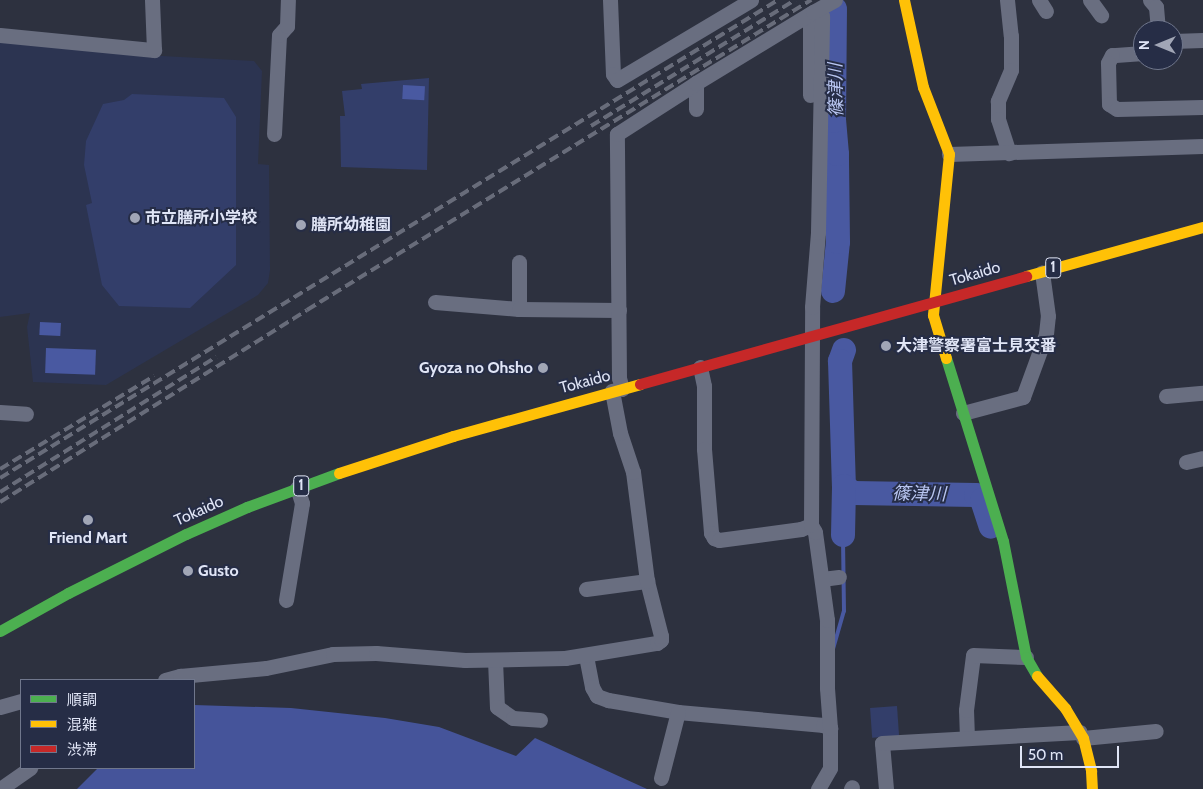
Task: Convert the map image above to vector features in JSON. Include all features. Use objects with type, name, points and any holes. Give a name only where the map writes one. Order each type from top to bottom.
[{"type":"main road","points":[[904,0],[922,87],[949,154],[933,315],[1003,541],[1026,657],[1036,675],[1065,708],[1081,735],[1091,771],[1092,789]]},
{"type":"main road","name":"Tokaido","points":[[0,631],[68,592],[152,550],[247,507],[414,447],[1203,227]]},
{"type":"street","points":[[0,35],[154,50],[152,0]]},
{"type":"street","points":[[274,134],[279,35],[287,26],[288,0]]},
{"type":"street","points":[[610,0],[613,74],[616,80],[751,0]]},
{"type":"street","points":[[169,679],[180,676],[266,668],[333,654],[376,653],[494,660],[586,656],[657,643],[661,640],[647,581],[633,472],[621,438],[617,390],[619,378],[619,310],[617,134],[696,83],[815,14],[835,0]]},
{"type":"street","points":[[1007,0],[1011,36],[1011,70],[998,101],[998,118],[1008,153]]},
{"type":"street","points":[[1090,0],[1101,15]]},
{"type":"street","points":[[1150,0],[1156,7],[1157,20]]},
{"type":"street","points":[[815,14],[819,172],[812,336],[812,525],[815,532],[828,620],[827,688],[830,728],[830,768],[818,789]]},
{"type":"street","points":[[1183,41],[1203,40]]},
{"type":"street","points":[[1133,54],[1112,55],[1108,62],[1109,104],[1117,109],[1203,107]]},
{"type":"street","points":[[696,83],[696,109]]},
{"type":"street","points":[[949,154],[1203,146]]},
{"type":"street","points":[[519,262],[519,309]]},
{"type":"street","points":[[963,413],[1023,397],[1046,334],[1048,316],[1042,272]]},
{"type":"street","points":[[436,302],[519,309],[619,310]]},
{"type":"street","points":[[700,367],[704,386],[704,449],[711,533],[714,538],[719,540],[801,529],[812,525]]},
{"type":"street","points":[[1166,396],[1203,393]]},
{"type":"street","points":[[0,412],[26,414]]},
{"type":"street","points":[[1186,462],[1203,458]]},
{"type":"street","points":[[286,600],[302,504],[296,488]]},
{"type":"street","points":[[822,579],[839,577]]},
{"type":"street","points":[[586,589],[647,581]]},
{"type":"street","points":[[967,738],[966,710],[973,655],[1026,657]]},
{"type":"street","points":[[586,656],[592,687],[598,696],[608,700],[678,712],[823,725],[830,728]]},
{"type":"street","points":[[494,660],[497,707],[513,718],[540,720]]},
{"type":"street","points":[[0,707],[20,701]]},
{"type":"street","points":[[661,778],[678,712]]},
{"type":"street","points":[[886,789],[882,743],[1156,730]]},
{"type":"street","points":[[0,789],[29,769]]},
{"type":"shaded area","name":"市立膳所小学校","points":[[0,40],[144,55],[254,61],[262,71],[258,164],[269,165],[270,270],[268,283],[258,295],[106,385],[33,382],[27,327],[30,313],[0,317]]},
{"type":"shaded area","points":[[429,78],[427,170],[341,167],[340,116],[345,116],[342,91],[362,89],[361,84]]},
{"type":"shaded area","points":[[403,85],[425,86],[424,100],[402,99]]},
{"type":"shaded area","points":[[132,94],[224,98],[236,117],[236,265],[190,308],[119,306],[102,285],[86,205],[92,203],[84,165],[86,141],[103,104],[124,100]]},
{"type":"shaded area","points":[[40,322],[61,323],[60,336],[39,335]]},
{"type":"shaded area","points":[[46,348],[96,350],[95,375],[45,373]]},
{"type":"shaded area","points":[[195,705],[291,708],[385,718],[439,727],[516,756],[535,738],[647,789],[77,789],[97,769],[195,769]]},
{"type":"shaded area","points":[[897,706],[899,736],[872,738],[870,708]]},
{"type":"waterway","name":"篠津川","points":[[833,291],[838,242],[837,154],[834,121],[835,9]]},
{"type":"waterway","name":"篠津川","points":[[844,350],[840,361],[844,486],[853,493],[976,495],[982,500],[991,527]]},
{"type":"waterway","points":[[843,535],[844,486]]},
{"type":"waterway","points":[[833,649],[844,611],[843,535]]},
{"type":"railway","points":[[0,478],[778,0]]},
{"type":"railway","points":[[591,126],[795,0]]},
{"type":"railway","points":[[0,502],[307,310],[811,0]]},
{"type":"railway","points":[[0,492],[216,357]]},
{"type":"railway","points":[[0,469],[154,376]]},
{"type":"traffic: fast","points":[[946,358],[1003,541],[1026,657],[1037,676]]},
{"type":"traffic: fast","points":[[0,631],[68,593],[186,534],[247,507],[339,473]]},
{"type":"traffic: slow","points":[[904,0],[923,87],[949,154],[933,315],[946,358]]},
{"type":"traffic: slow","points":[[1026,276],[1203,227]]},
{"type":"traffic: slow","points":[[339,473],[453,436],[640,384]]},
{"type":"traffic: slow","points":[[1037,676],[1065,708],[1083,738],[1091,771],[1092,789]]},
{"type":"traffic: jam","points":[[640,384],[1026,276]]},
{"type":"place","name":"市立膳所小学校","points":[[135,218]]},
{"type":"place","name":"膳所幼稚園","points":[[301,225]]},
{"type":"place","name":"大津警察署富士見交番","points":[[886,346]]},
{"type":"place","name":"Gyoza no Ohsho","points":[[543,368]]},
{"type":"place","name":"Friend Mart","points":[[88,520]]},
{"type":"place","name":"Gusto","points":[[188,571]]}]
